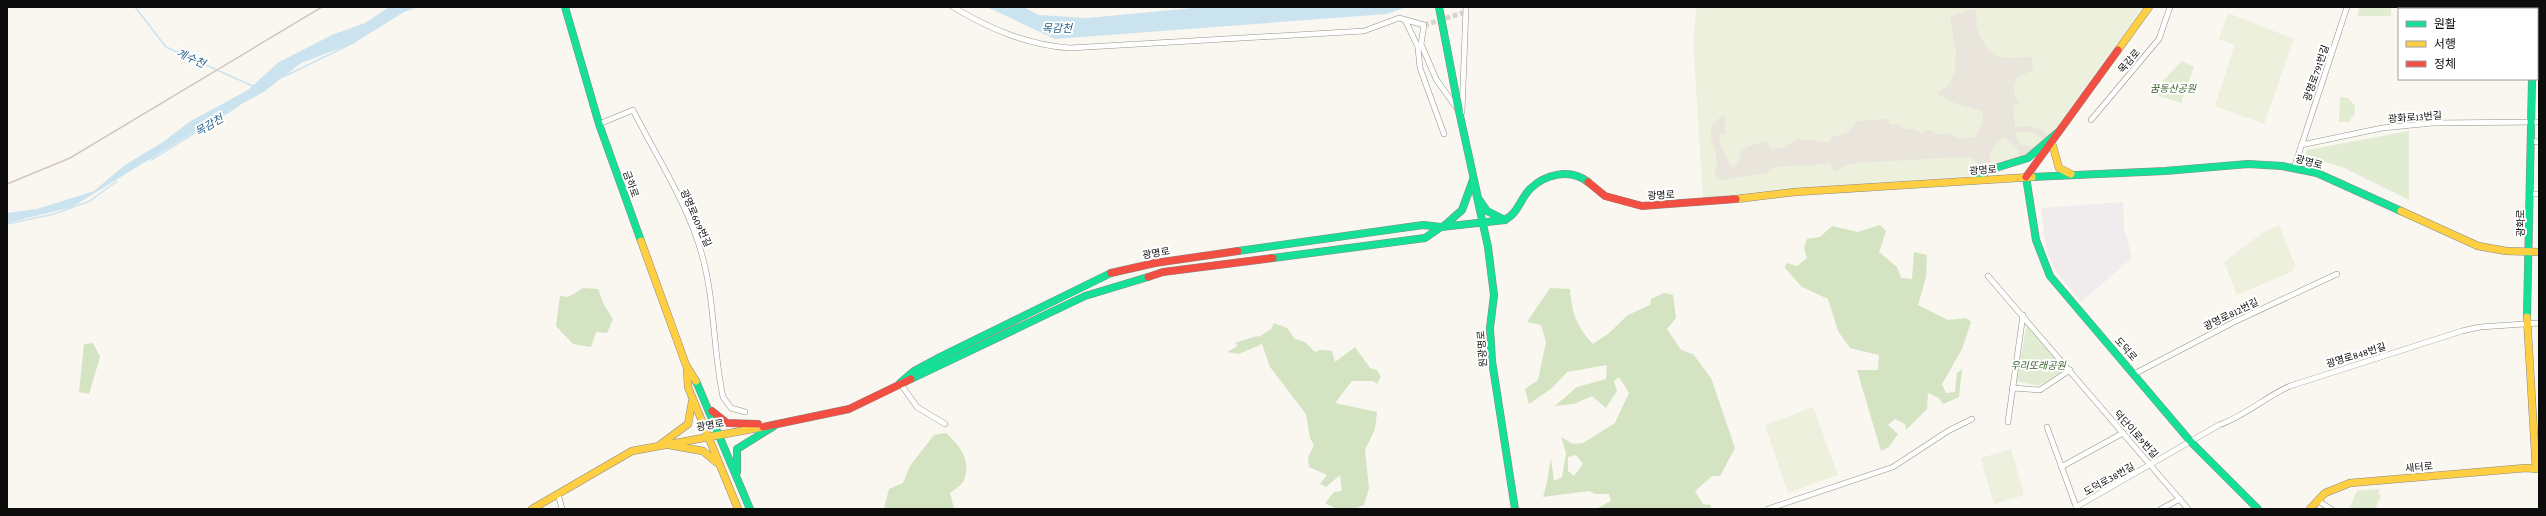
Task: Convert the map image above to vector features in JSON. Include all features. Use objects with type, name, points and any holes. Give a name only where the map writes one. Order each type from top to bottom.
[{"type":"main road","name":"금하로","points":[[565,7],[599,124],[686,365],[700,387],[750,509]]},
{"type":"main road","points":[[1439,7],[1461,122],[1478,198],[1487,211],[1505,220]]},
{"type":"main road","points":[[2026,177],[2149,7]]},
{"type":"main road","name":"광화로","points":[[2532,80],[2535,142],[2530,194],[2530,252],[2527,322],[2537,469]]},
{"type":"main road","points":[[1974,180],[1989,170],[2028,158],[2051,136],[2059,132]]},
{"type":"main road","points":[[2052,143],[2059,168],[2063,172],[2075,175]]},
{"type":"main road","name":"광명로","points":[[900,383],[914,371],[940,356],[1113,272],[1155,263],[1423,225],[1442,227],[1505,220],[1514,215],[1530,189],[1547,177],[1562,174],[1585,180],[1606,196],[1642,206],[1698,203],[1795,192],[2026,177],[2165,171],[2248,164],[2294,168],[2330,179],[2466,242],[2492,249],[2539,252]]},
{"type":"main road","name":"도덕로","points":[[2026,177],[2034,239],[2043,264],[2058,286],[2191,442],[2228,481],[2258,509]]},
{"type":"main road","points":[[1442,227],[1462,210],[1473,180]]},
{"type":"main road","name":"원광명로","points":[[1475,188],[1494,295],[1490,328],[1492,361],[1515,509]]},
{"type":"main road","name":"광명로","points":[[532,509],[617,458],[632,451],[661,444],[809,419],[850,409],[900,383],[924,375],[1085,296],[1128,281],[1163,272],[1425,238],[1442,227]]},
{"type":"main road","name":"금하로","points":[[686,365],[688,387],[738,509]]},
{"type":"main road","points":[[661,444],[687,427],[691,421],[692,398]]},
{"type":"main road","points":[[708,407],[719,420],[727,423],[779,424]]},
{"type":"main road","points":[[738,478],[737,449],[779,424]]},
{"type":"main road","points":[[661,444],[703,451],[710,456],[722,470]]},
{"type":"main road","name":"새터로","points":[[2310,509],[2317,500],[2336,488],[2362,481],[2526,468],[2537,469]]},
{"type":"street","points":[[953,7],[1003,34],[1047,47],[1070,48],[1310,36],[1364,30],[1399,18],[1424,25],[1421,44],[1424,52],[1436,79],[1459,111]]},
{"type":"street","points":[[1461,122],[1466,7]]},
{"type":"street","name":"목감로","points":[[2091,120],[2159,39],[2170,7]]},
{"type":"street","name":"광명로791번길","points":[[2294,168],[2347,7]]},
{"type":"street","points":[[1405,20],[1418,48],[1420,68],[1444,134]]},
{"type":"street","points":[[1418,48],[1424,52]]},
{"type":"street","name":"광명로609번길","points":[[599,124],[633,110],[677,195],[695,233],[705,264],[723,397],[731,408],[745,412]]},
{"type":"street","name":"광화로13번길","points":[[2301,145],[2382,128],[2433,123],[2535,122]]},
{"type":"street","points":[[2530,194],[2539,194]]},
{"type":"street","name":"광명로812번길","points":[[2134,374],[2234,322],[2337,274]]},
{"type":"street","name":"덕단이로9번길","points":[[1988,276],[2152,465],[2188,509]]},
{"type":"street","points":[[2008,422],[2023,315]]},
{"type":"street","name":"광명로848번길","points":[[2191,442],[2220,425],[2235,419],[2273,393],[2290,386],[2462,331],[2527,322],[2539,323]]},
{"type":"street","points":[[2012,388],[2040,390],[2070,370]]},
{"type":"street","points":[[900,383],[917,407],[945,424]]},
{"type":"street","points":[[1768,509],[1893,467],[1948,431],[1972,419]]},
{"type":"street","points":[[2047,427],[2077,508]]},
{"type":"street","points":[[2061,467],[2123,433]]},
{"type":"street","name":"도덕로38번길","points":[[2077,508],[2191,442]]},
{"type":"street","points":[[558,493],[562,509]]},
{"type":"street","points":[[2161,509],[2180,499]]},
{"type":"street","points":[[2317,500],[2331,509]]},
{"type":"shaded area","points":[[1968,10],[1976,10],[1977,28],[1985,46],[1994,55],[2005,58],[2032,57],[2033,70],[2018,77],[2014,84],[2014,93],[2019,103],[2013,104],[2015,127],[2028,126],[2040,129],[2047,136],[2044,139],[2030,131],[2014,133],[2021,145],[2030,146],[2035,150],[2018,160],[2019,150],[2003,137],[1990,152],[1990,163],[1980,166],[1970,157],[1961,157],[1859,163],[1847,165],[1834,172],[1830,164],[1774,167],[1766,173],[1721,180],[1714,173],[1717,167],[1716,152],[1711,139],[1711,125],[1722,116],[1725,117],[1725,133],[1719,135],[1720,144],[1732,168],[1741,159],[1739,153],[1747,147],[1767,141],[1770,149],[1781,148],[1799,139],[1829,142],[1833,137],[1847,133],[1858,121],[1889,119],[1889,124],[1898,124],[1904,129],[1914,129],[1921,134],[1931,130],[1939,135],[1948,133],[1961,139],[1976,137],[1983,119],[1982,111],[1954,103],[1937,94],[1950,84],[1955,71],[1956,53],[1950,17]]},
{"type":"shaded area","points":[[2123,202],[2124,228],[2132,258],[2081,302],[2056,271],[2047,253],[2041,208]]},
{"type":"green space","points":[[1697,7],[2143,7],[2033,160],[1972,176],[1797,188],[1703,198],[1693,39]]},
{"type":"green space","points":[[2360,7],[2391,7],[2391,16],[2357,16]]},
{"type":"green space","points":[[2228,13],[2294,39],[2264,124],[2215,106],[2240,28],[2234,45],[2219,39]]},
{"type":"green space","name":"꿈동산공원","points":[[2182,61],[2194,67],[2181,103],[2151,93]]},
{"type":"green space","points":[[2340,97],[2348,98],[2355,106],[2355,113],[2349,122],[2339,122]]},
{"type":"green space","points":[[2409,131],[2409,200],[2342,167],[2305,156],[2307,150]]},
{"type":"green space","points":[[1880,225],[1886,231],[1879,252],[1897,267],[1901,278],[1912,279],[1914,252],[1927,255],[1926,277],[1918,305],[1948,320],[1966,318],[1971,322],[1962,349],[1942,384],[1946,393],[1955,392],[1957,373],[1962,369],[1959,397],[1943,404],[1939,398],[1928,393],[1927,409],[1906,430],[1905,424],[1895,419],[1888,425],[1898,434],[1889,447],[1881,451],[1857,370],[1878,370],[1879,355],[1850,348],[1838,331],[1828,299],[1802,287],[1785,268],[1786,263],[1797,266],[1807,258],[1804,248],[1807,239],[1820,237],[1832,226],[1858,232]]},
{"type":"green space","points":[[2279,225],[2296,267],[2292,269],[2293,271],[2237,295],[2224,262],[2261,234]]},
{"type":"green space","points":[[583,288],[598,289],[604,305],[613,319],[607,333],[596,332],[591,347],[573,344],[556,326],[560,296],[568,297]]},
{"type":"green space","points":[[1550,288],[1570,289],[1576,319],[1593,344],[1608,334],[1628,315],[1650,305],[1651,299],[1664,293],[1673,295],[1676,318],[1667,329],[1681,350],[1693,354],[1711,378],[1735,448],[1720,476],[1712,476],[1695,491],[1703,504],[1711,505],[1711,509],[1596,509],[1611,501],[1609,494],[1595,494],[1589,491],[1543,497],[1551,458],[1554,481],[1562,477],[1566,453],[1561,437],[1573,444],[1583,443],[1615,423],[1629,393],[1619,377],[1614,381],[1617,391],[1606,408],[1592,396],[1574,404],[1555,406],[1577,387],[1606,379],[1607,365],[1567,372],[1552,388],[1529,404],[1525,389],[1538,380],[1546,342],[1541,325],[1527,322]],"holes":[[[1576,455],[1583,464],[1574,476],[1568,471],[1568,457]]]},
{"type":"green space","points":[[1274,323],[1287,328],[1295,339],[1305,342],[1315,352],[1321,350],[1332,351],[1335,362],[1355,347],[1370,368],[1377,370],[1381,377],[1377,384],[1373,381],[1352,381],[1335,403],[1377,412],[1375,429],[1365,450],[1369,488],[1364,505],[1349,509],[1339,509],[1325,503],[1334,492],[1342,491],[1340,475],[1326,487],[1320,484],[1327,475],[1309,467],[1308,458],[1314,445],[1310,438],[1306,414],[1270,367],[1262,344],[1239,354],[1227,352],[1238,346],[1235,343],[1257,336],[1259,337],[1271,329]]},
{"type":"green space","name":"우리또래공원","points":[[2027,324],[2066,370],[2039,386],[2016,381]]},
{"type":"green space","points":[[93,343],[100,357],[89,394],[79,392],[84,344]]},
{"type":"green space","points":[[1813,407],[1838,475],[1788,493],[1765,425]]},
{"type":"green space","points":[[946,433],[960,448],[966,466],[966,473],[963,482],[950,493],[954,508],[957,509],[884,509],[889,489],[903,483],[910,466],[934,435]]},
{"type":"green space","points":[[2011,449],[2024,495],[1994,504],[1981,458]]},
{"type":"green space","points":[[2380,489],[2378,493],[2381,496],[2375,509],[2349,509],[2357,491]]},
{"type":"water","name":"목감천","points":[[389,7],[418,7],[404,12],[354,43],[301,63],[265,91],[215,119],[72,207],[7,223],[7,213],[37,209],[94,191],[125,165],[163,142],[189,122],[248,90],[279,62],[332,35],[365,23]]},
{"type":"water","name":"목감천","points":[[987,7],[1023,7],[1039,15],[1087,18],[1204,7],[1407,7],[1387,14],[1055,39]]},
{"type":"waterway","name":"계수천","points":[[135,7],[166,47],[255,87]]},
{"type":"waterway","name":"목감천","points":[[283,77],[355,42]]},
{"type":"waterway","name":"목감천","points":[[151,160],[238,106]]},
{"type":"waterway","name":"목감천","points":[[7,224],[54,214],[90,201],[117,181]]},
{"type":"tunnel","points":[[1424,25],[1466,12]]},
{"type":"railway","points":[[7,184],[70,158],[322,7]]},
{"type":"traffic: fast","points":[[565,7],[599,124],[641,241]]},
{"type":"traffic: fast","points":[[1439,7],[1459,111]]},
{"type":"traffic: fast","points":[[2527,317],[2532,80]]},
{"type":"traffic: fast","points":[[1459,111],[1478,198],[1487,211],[1505,220]]},
{"type":"traffic: fast","points":[[1974,180],[1989,170],[2028,158],[2057,133]]},
{"type":"traffic: fast","points":[[2032,177],[2165,171],[2248,164],[2282,166],[2317,173],[2401,211]]},
{"type":"traffic: fast","points":[[1238,251],[1423,225],[1441,227],[1505,220],[1510,217],[1530,189],[1543,180],[1566,174],[1573,175],[1588,182]]},
{"type":"traffic: fast","points":[[2026,177],[2036,240],[2050,276],[2191,442],[2258,509]]},
{"type":"traffic: fast","points":[[1444,226],[1462,210],[1473,180]]},
{"type":"traffic: fast","points":[[1475,188],[1488,247],[1494,295],[1490,328],[1492,361],[1515,509]]},
{"type":"traffic: fast","points":[[1273,258],[1425,238],[1441,227]]},
{"type":"traffic: fast","points":[[900,383],[914,371],[940,357],[1111,273]]},
{"type":"traffic: fast","points":[[911,379],[1085,296],[1148,277]]},
{"type":"traffic: fast","points":[[696,381],[750,509]]},
{"type":"traffic: fast","points":[[737,472],[737,449],[774,426]]},
{"type":"traffic: slow","points":[[2118,50],[2149,7]]},
{"type":"traffic: slow","points":[[2052,143],[2059,168],[2071,174]]},
{"type":"traffic: slow","points":[[1736,199],[1795,192],[2032,177]]},
{"type":"traffic: slow","points":[[2401,211],[2478,246],[2506,251],[2539,252]]},
{"type":"traffic: slow","points":[[641,241],[686,365],[696,381]]},
{"type":"traffic: slow","points":[[2527,317],[2536,469]]},
{"type":"traffic: slow","points":[[687,367],[688,387],[738,509]]},
{"type":"traffic: slow","points":[[661,444],[688,424],[692,402]]},
{"type":"traffic: slow","points":[[532,509],[632,451],[763,427]]},
{"type":"traffic: slow","points":[[669,445],[703,451],[716,462]]},
{"type":"traffic: slow","points":[[2310,509],[2325,493],[2350,483],[2526,468],[2539,469]]},
{"type":"traffic: jam","points":[[2026,177],[2118,50]]},
{"type":"traffic: jam","points":[[1588,182],[1605,196],[1642,206],[1736,199]]},
{"type":"traffic: jam","points":[[1111,273],[1155,263],[1238,251]]},
{"type":"traffic: jam","points":[[1148,277],[1163,272],[1273,258]]},
{"type":"traffic: jam","points":[[763,427],[849,409],[911,379]]},
{"type":"traffic: jam","points":[[712,411],[727,423],[758,424]]}]
